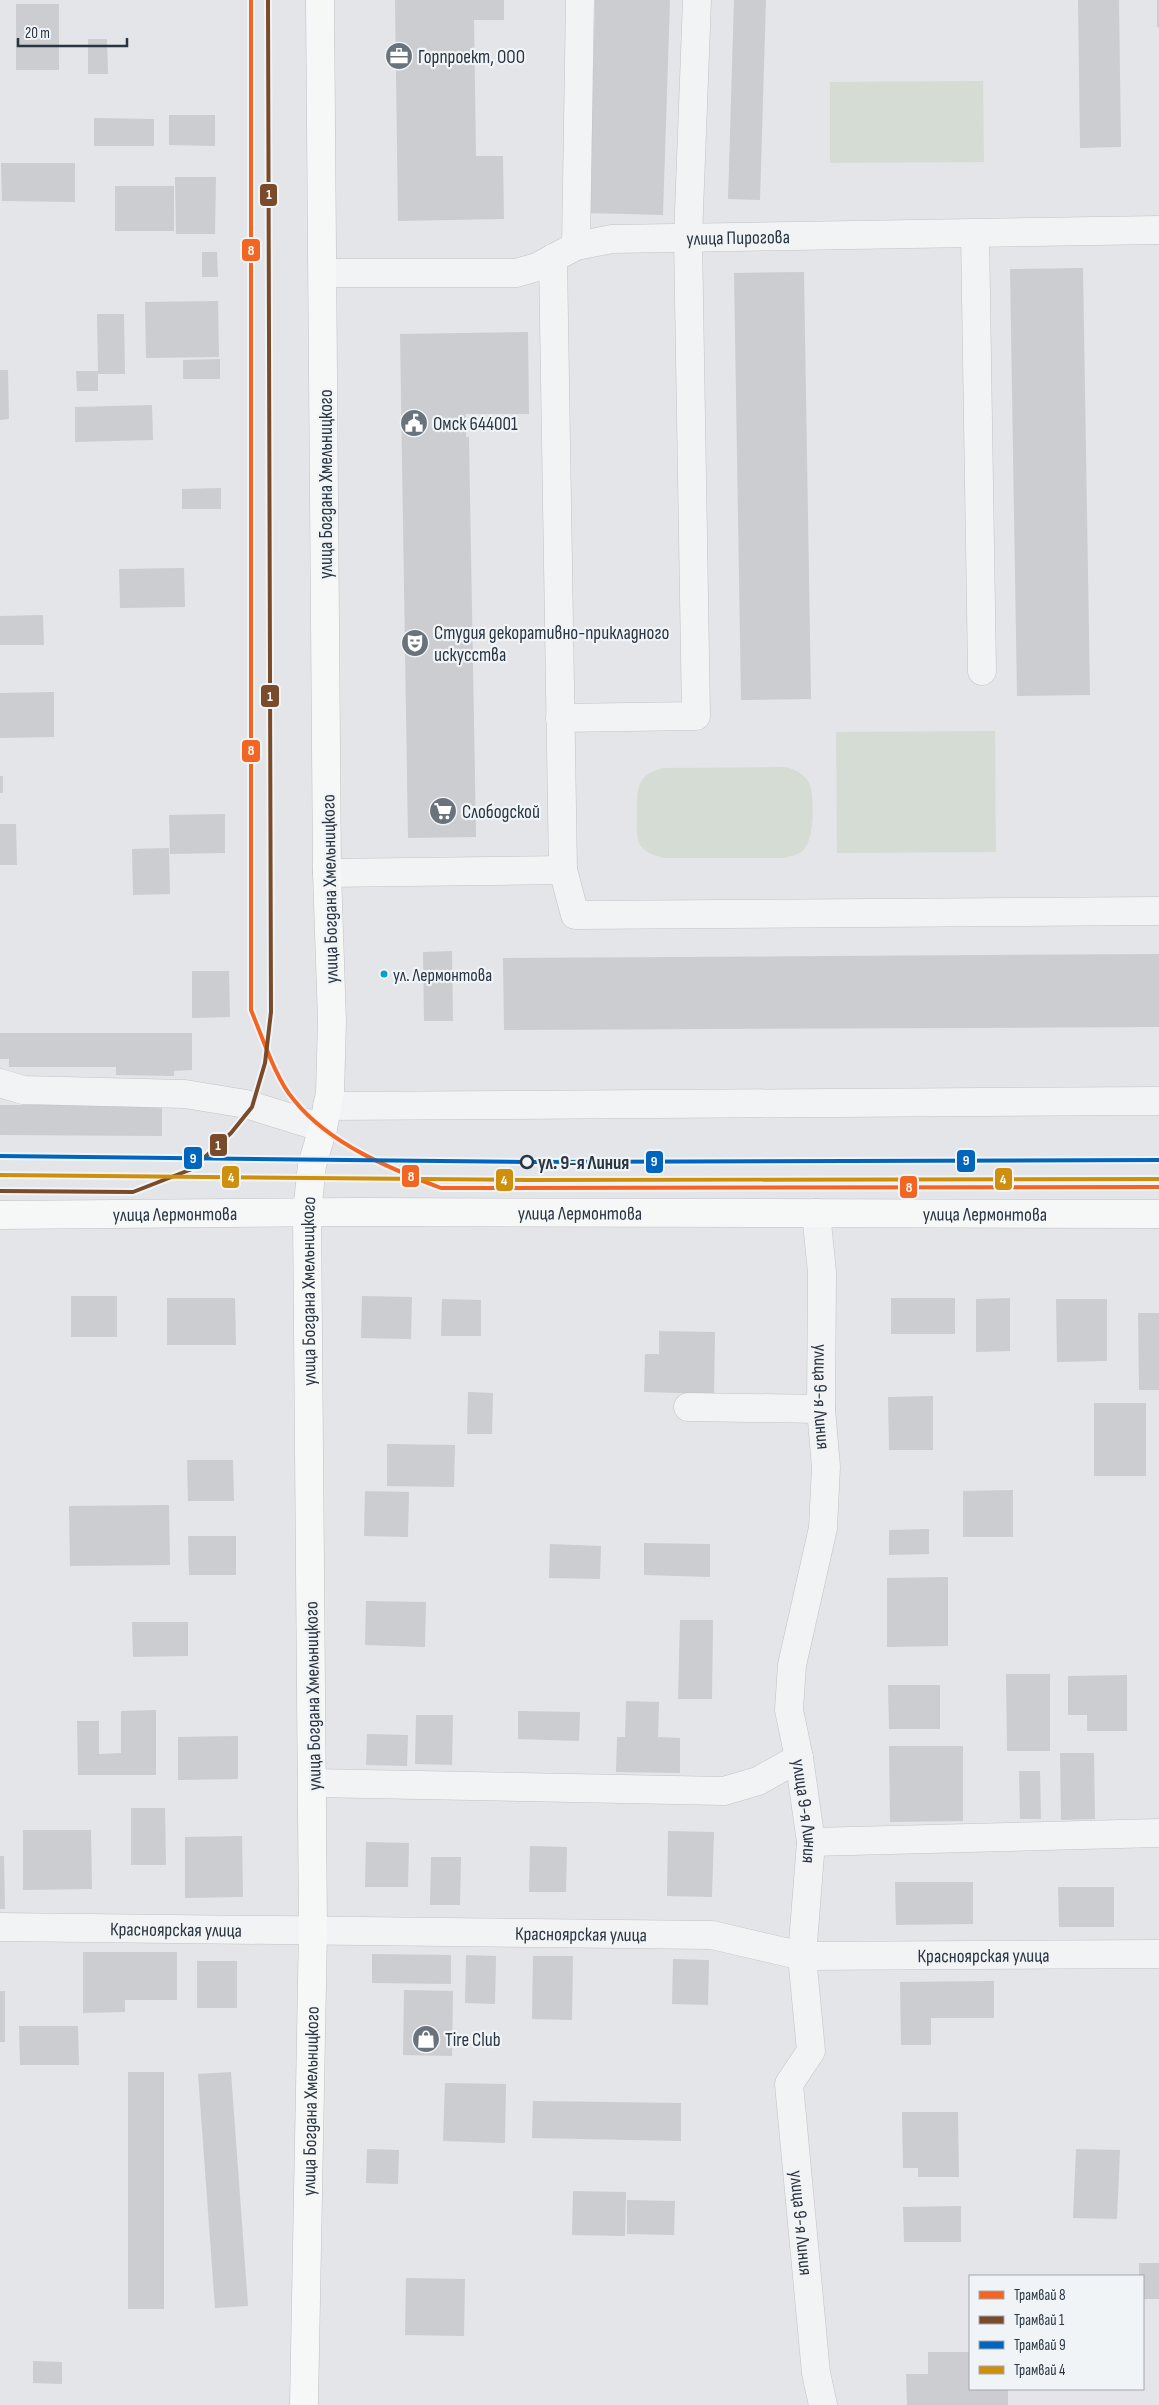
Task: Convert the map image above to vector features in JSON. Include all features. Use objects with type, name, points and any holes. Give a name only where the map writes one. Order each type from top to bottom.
[{"type":"main road","name":"улица Богдана Хмельницкого","points":[[304,2405],[313,1930],[307,1213],[312,1165],[326,1117],[330,1094],[332,1021],[327,873],[324,273],[320,0]]},
{"type":"main road","name":"улица Лермонтова","points":[[0,1215],[307,1213],[1159,1214]]},
{"type":"street","points":[[580,0],[564,252],[560,718],[563,870],[575,915],[1159,911]]},
{"type":"street","points":[[560,718],[696,716],[688,238],[697,0]]},
{"type":"street","name":"улица Пирогова","points":[[324,273],[516,273],[537,267],[564,252],[612,239],[1159,230]]},
{"type":"street","points":[[975,234],[982,671]]},
{"type":"street","points":[[327,873],[563,870]]},
{"type":"street","points":[[0,1083],[23,1090],[185,1094],[326,1117],[1159,1100]]},
{"type":"street","name":"улица 9-я Линия","points":[[816,1213],[822,1272],[821,1409],[826,1467],[824,1528],[792,1665],[789,1710],[799,1758],[811,1842],[802,1956],[811,2051],[789,2084],[816,2372],[823,2405]]},
{"type":"street","points":[[688,1407],[821,1409]]},
{"type":"street","points":[[313,1783],[724,1791],[758,1781],[799,1758]]},
{"type":"street","points":[[811,1842],[1159,1833]]},
{"type":"street","name":"Красноярская улица","points":[[0,1927],[712,1936],[802,1956],[1159,1954]]},
{"type":"shaded area","points":[[983,81],[984,162],[830,163],[830,82]]},
{"type":"shaded area","points":[[995,731],[996,852],[837,853],[836,732]]},
{"type":"shaded area","points":[[784,767],[802,774],[811,789],[812,826],[808,843],[798,854],[784,858],[665,858],[647,852],[639,843],[637,837],[637,798],[640,785],[648,774],[664,768]]},
{"type":"building","points":[[395,0],[504,0],[504,20],[474,20],[476,156],[503,156],[504,219],[398,221]]},
{"type":"building","points":[[595,0],[670,0],[663,215],[589,213]]},
{"type":"building","points":[[734,0],[766,0],[760,200],[728,199]]},
{"type":"building","points":[[1078,0],[1119,0],[1121,147],[1080,148]]},
{"type":"building","points":[[1157,0],[1159,0],[1159,27],[1157,27]]},
{"type":"building","points":[[16,4],[59,4],[59,70],[16,70]]},
{"type":"building","points":[[88,39],[107,39],[108,74],[88,74]]},
{"type":"building","points":[[169,115],[215,115],[215,146],[169,145]]},
{"type":"building","points":[[94,118],[154,119],[154,146],[94,146]]},
{"type":"building","points":[[1,163],[75,163],[75,202],[2,201]]},
{"type":"building","points":[[175,177],[216,177],[215,234],[176,234]]},
{"type":"building","points":[[115,186],[174,186],[174,231],[115,231]]},
{"type":"building","points":[[202,252],[217,252],[218,277],[202,277]]},
{"type":"building","points":[[1083,268],[1090,695],[1017,696],[1010,269]]},
{"type":"building","points":[[804,272],[811,699],[741,700],[734,273]]},
{"type":"building","points":[[218,301],[219,357],[146,358],[145,302]]},
{"type":"building","points":[[97,314],[124,314],[125,374],[98,374],[98,391],[77,391],[76,371],[98,371]]},
{"type":"building","points":[[528,332],[529,414],[466,414],[466,437],[469,437],[476,837],[408,838],[400,334]]},
{"type":"building","points":[[220,359],[220,379],[183,379],[183,360]]},
{"type":"building","points":[[0,370],[8,370],[9,419],[0,420]]},
{"type":"building","points":[[152,405],[153,440],[75,442],[75,407]]},
{"type":"building","points":[[221,488],[221,509],[182,509],[182,489]]},
{"type":"building","points":[[184,568],[185,607],[120,608],[119,569]]},
{"type":"building","points":[[43,615],[44,645],[0,645],[0,616]]},
{"type":"building","points":[[54,692],[54,737],[0,738],[0,693]]},
{"type":"building","points":[[0,776],[3,776],[3,793],[0,793]]},
{"type":"building","points":[[225,814],[225,853],[170,854],[169,815]]},
{"type":"building","points":[[0,824],[16,824],[17,865],[0,865]]},
{"type":"building","points":[[169,848],[170,894],[133,895],[132,849]]},
{"type":"building","points":[[452,951],[453,1021],[424,1021],[423,952]]},
{"type":"building","points":[[1159,954],[1159,1027],[504,1030],[503,958]]},
{"type":"building","points":[[192,971],[229,971],[230,1017],[192,1018]]},
{"type":"building","points":[[0,1033],[192,1033],[192,1070],[174,1071],[174,1076],[116,1075],[116,1067],[9,1067],[9,1059],[0,1059]]},
{"type":"building","points":[[0,1105],[162,1105],[162,1136],[0,1135]]},
{"type":"building","points":[[71,1296],[117,1296],[117,1337],[71,1337]]},
{"type":"building","points":[[362,1296],[412,1297],[411,1339],[361,1338]]},
{"type":"building","points":[[167,1298],[235,1298],[236,1345],[167,1345]]},
{"type":"building","points":[[891,1298],[955,1298],[955,1334],[891,1334]]},
{"type":"building","points":[[1010,1298],[1010,1351],[976,1352],[976,1299]]},
{"type":"building","points":[[442,1299],[481,1300],[481,1336],[441,1336]]},
{"type":"building","points":[[1056,1299],[1107,1299],[1107,1361],[1057,1362]]},
{"type":"building","points":[[1138,1313],[1159,1313],[1159,1390],[1139,1390]]},
{"type":"building","points":[[659,1331],[715,1332],[714,1394],[644,1392],[645,1354],[659,1354]]},
{"type":"building","points":[[468,1392],[493,1393],[492,1434],[467,1434]]},
{"type":"building","points":[[933,1396],[933,1450],[889,1450],[888,1397]]},
{"type":"building","points":[[1094,1403],[1146,1403],[1146,1476],[1094,1476]]},
{"type":"building","points":[[387,1444],[455,1445],[454,1487],[387,1486]]},
{"type":"building","points":[[187,1460],[233,1460],[234,1501],[188,1501]]},
{"type":"building","points":[[1013,1490],[1013,1537],[963,1537],[963,1491]]},
{"type":"building","points":[[365,1491],[409,1492],[408,1537],[364,1536]]},
{"type":"building","points":[[169,1505],[170,1565],[70,1566],[69,1506]]},
{"type":"building","points":[[929,1529],[929,1554],[889,1555],[889,1530]]},
{"type":"building","points":[[188,1536],[236,1536],[236,1575],[189,1575]]},
{"type":"building","points":[[644,1543],[710,1544],[710,1577],[644,1575]]},
{"type":"building","points":[[550,1544],[601,1546],[600,1579],[549,1578]]},
{"type":"building","points":[[948,1577],[948,1646],[887,1647],[887,1578]]},
{"type":"building","points":[[366,1601],[426,1602],[425,1647],[365,1645]]},
{"type":"building","points":[[680,1620],[713,1620],[712,1699],[678,1699]]},
{"type":"building","points":[[132,1622],[188,1622],[188,1656],[133,1657]]},
{"type":"building","points":[[1006,1674],[1050,1674],[1050,1751],[1007,1751]]},
{"type":"building","points":[[1127,1675],[1127,1731],[1087,1731],[1087,1715],[1068,1715],[1068,1676]]},
{"type":"building","points":[[888,1685],[940,1685],[940,1729],[889,1729]]},
{"type":"building","points":[[626,1701],[659,1702],[658,1737],[680,1738],[680,1773],[616,1772],[617,1737],[625,1737]]},
{"type":"building","points":[[156,1710],[156,1775],[78,1775],[77,1721],[99,1721],[99,1754],[121,1753],[121,1711]]},
{"type":"building","points":[[518,1711],[580,1712],[579,1741],[518,1739]]},
{"type":"building","points":[[416,1715],[453,1715],[452,1765],[415,1764]]},
{"type":"building","points":[[367,1734],[408,1735],[407,1766],[366,1765]]},
{"type":"building","points":[[238,1736],[238,1779],[178,1780],[178,1737]]},
{"type":"building","points":[[889,1746],[963,1746],[963,1821],[890,1822]]},
{"type":"building","points":[[1060,1753],[1094,1753],[1095,1819],[1061,1820]]},
{"type":"building","points":[[1019,1771],[1040,1771],[1041,1819],[1020,1819]]},
{"type":"building","points":[[131,1808],[165,1808],[166,1865],[131,1865]]},
{"type":"building","points":[[23,1830],[91,1830],[92,1889],[23,1890]]},
{"type":"building","points":[[668,1831],[714,1832],[712,1897],[667,1896]]},
{"type":"building","points":[[242,1836],[243,1897],[185,1898],[185,1837]]},
{"type":"building","points":[[366,1842],[409,1843],[408,1887],[365,1887]]},
{"type":"building","points":[[530,1846],[567,1847],[566,1892],[529,1892]]},
{"type":"building","points":[[0,1856],[4,1856],[5,1909],[0,1909]]},
{"type":"building","points":[[431,1857],[461,1857],[460,1905],[430,1905]]},
{"type":"building","points":[[895,1882],[973,1882],[973,1924],[896,1925]]},
{"type":"building","points":[[1058,1887],[1114,1887],[1114,1927],[1059,1927]]},
{"type":"building","points":[[83,1952],[177,1952],[177,2000],[125,2000],[125,2012],[83,2013]]},
{"type":"building","points":[[372,1954],[451,1955],[451,1984],[372,1983]]},
{"type":"building","points":[[466,1955],[496,1956],[495,2004],[465,2003]]},
{"type":"building","points":[[533,1956],[573,1956],[572,2020],[532,2019]]},
{"type":"building","points":[[673,1959],[709,1960],[708,2005],[672,2004]]},
{"type":"building","points":[[197,1961],[237,1961],[237,2008],[197,2008]]},
{"type":"building","points":[[994,1981],[994,2018],[931,2018],[931,2045],[901,2045],[900,1982]]},
{"type":"building","points":[[404,1990],[453,1991],[452,2056],[403,2055]]},
{"type":"building","points":[[0,1991],[5,1991],[5,2042],[0,2042]]},
{"type":"building","points":[[19,2026],[78,2026],[79,2065],[20,2065]]},
{"type":"building","points":[[128,2072],[164,2072],[164,2309],[128,2309]]},
{"type":"building","points":[[231,2072],[248,2306],[215,2308],[198,2074]]},
{"type":"building","points":[[445,2083],[506,2084],[505,2143],[443,2141]]},
{"type":"building","points":[[533,2101],[681,2103],[681,2141],[532,2138]]},
{"type":"building","points":[[902,2112],[958,2112],[959,2177],[918,2177],[918,2168],[903,2168]]},
{"type":"building","points":[[367,2149],[399,2150],[398,2184],[366,2183]]},
{"type":"building","points":[[1076,2149],[1120,2150],[1117,2219],[1073,2218]]},
{"type":"building","points":[[573,2191],[626,2192],[625,2236],[572,2235]]},
{"type":"building","points":[[627,2200],[675,2201],[674,2235],[627,2234]]},
{"type":"building","points":[[961,2206],[961,2242],[904,2242],[903,2207]]},
{"type":"building","points":[[1139,2263],[1159,2263],[1159,2299],[1144,2299],[1144,2275],[1139,2275]]},
{"type":"building","points":[[406,2278],[465,2279],[464,2336],[405,2335]]},
{"type":"building","points":[[928,2352],[969,2352],[969,2390],[1008,2390],[1008,2405],[907,2405],[906,2374],[928,2374]]},
{"type":"building","points":[[33,2361],[62,2362],[62,2384],[33,2383]]},
{"type":"tram line","name":"8","points":[[251,0],[251,1010],[275,1070],[287,1091],[308,1116],[343,1142],[382,1163],[441,1188],[1159,1187]]},
{"type":"tram line","name":"1","points":[[0,1191],[133,1192],[192,1169],[231,1133],[252,1107],[265,1063],[271,1012],[268,0]]},
{"type":"tram line","name":"9","points":[[0,1156],[527,1162],[1159,1160]]},
{"type":"tram line","name":"4","points":[[0,1175],[527,1180],[1159,1179]]},
{"type":"place","name":"Горпроект, ООО","points":[[399,56]]},
{"type":"place","name":"Омск 644001","points":[[414,423]]},
{"type":"place","name":"Студия декоративно-прикладного искусства","points":[[415,643]]},
{"type":"place","name":"Слободской","points":[[443,811]]},
{"type":"place","name":"ул. Лермонтова","points":[[384,974]]},
{"type":"place","name":"ул. 9-я Линия","points":[[527,1162]]},
{"type":"place","name":"Tire Club","points":[[426,2039]]}]
